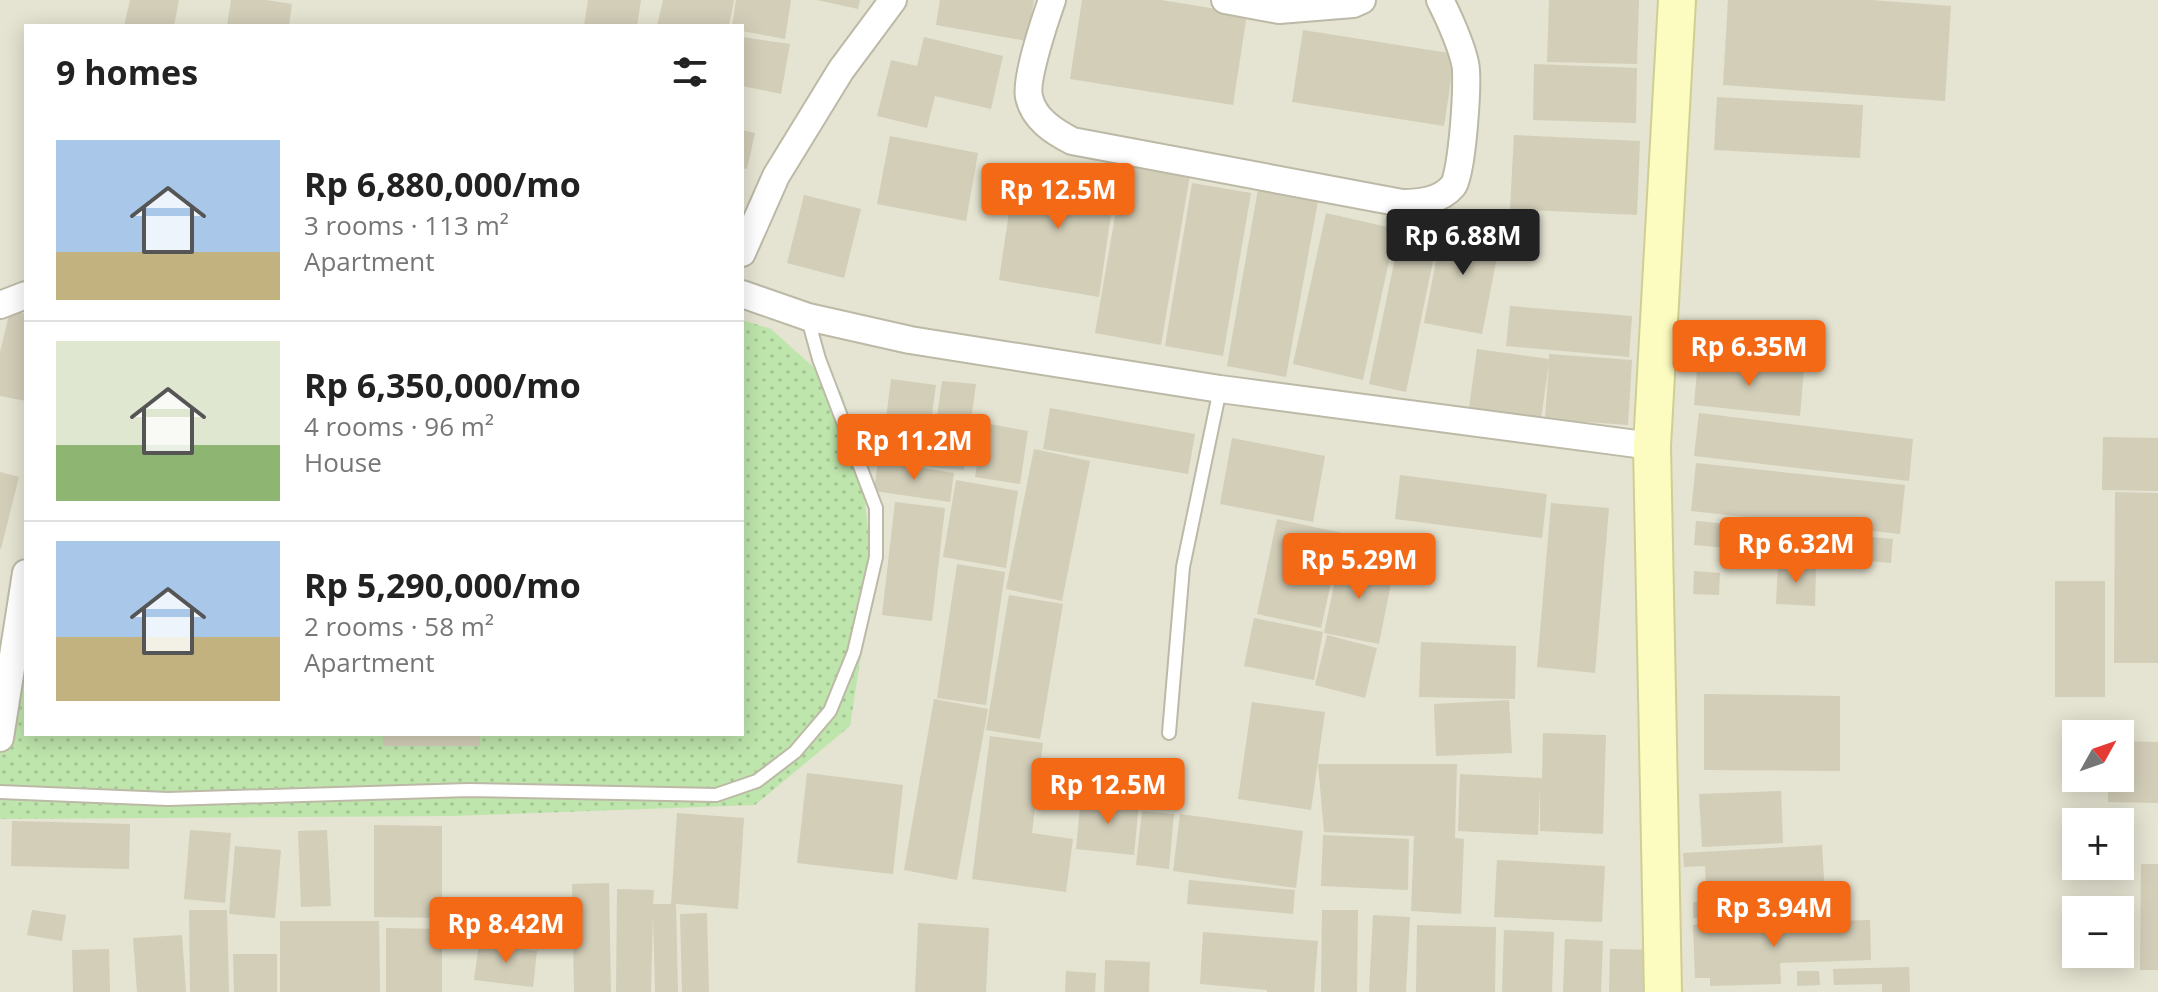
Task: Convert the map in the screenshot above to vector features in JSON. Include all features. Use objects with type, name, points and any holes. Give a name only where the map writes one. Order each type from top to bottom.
[{"type":"street","points":[[744,248],[776,176],[841,70],[893,0]]},
{"type":"street","points":[[1052,0],[1038,38],[1028,95],[1038,117],[1055,132],[1072,141],[1402,203],[1422,203],[1441,195],[1455,184],[1460,167],[1466,66],[1452,22],[1440,0]]},
{"type":"street","points":[[1225,0],[1279,10],[1353,4],[1362,0]]},
{"type":"street","points":[[1663,992],[1652,446],[1677,0]]},
{"type":"street","points":[[744,295],[808,317],[910,340],[1220,389],[1652,446]]},
{"type":"street","points":[[0,305],[24,296]]},
{"type":"street","points":[[0,738],[24,586]]},
{"type":"lane","points":[[0,792],[168,799],[469,790],[716,795],[757,781],[795,752],[830,711],[854,652],[876,557],[876,508],[819,359],[808,317]]},
{"type":"lane","points":[[1169,733],[1183,567],[1220,389]]},
{"type":"shaded area","points":[[0,0],[2158,0],[2158,992],[0,992]]},
{"type":"green space","points":[[744,321],[771,329],[841,392],[859,447],[873,577],[850,726],[755,805],[453,816],[0,819],[0,709],[24,579],[24,736],[744,736]]},
{"type":"building","points":[[130,0],[179,0],[174,24],[124,24]]},
{"type":"building","points":[[231,0],[292,4],[289,24],[227,24]]},
{"type":"building","points":[[588,0],[641,0],[637,24],[584,24]]},
{"type":"building","points":[[663,0],[734,0],[729,24],[657,24]]},
{"type":"building","points":[[736,0],[791,0],[785,39],[744,31],[744,24],[732,24]]},
{"type":"building","points":[[817,0],[860,0],[858,9]]},
{"type":"building","points":[[940,0],[1034,0],[1027,41],[936,25]]},
{"type":"building","points":[[1082,0],[1161,0],[1247,14],[1233,105],[1070,79]]},
{"type":"building","points":[[1549,0],[1639,0],[1637,64],[1547,62]]},
{"type":"building","points":[[1728,0],[1871,0],[1951,6],[1945,101],[1723,85]]},
{"type":"building","points":[[1303,30],[1455,54],[1444,126],[1292,102]]},
{"type":"building","points":[[744,37],[790,44],[781,94],[744,86]]},
{"type":"building","points":[[924,37],[1003,56],[991,109],[935,96],[927,128],[877,116],[891,60],[917,66]]},
{"type":"building","points":[[1534,64],[1637,68],[1636,123],[1533,120]]},
{"type":"building","points":[[1717,97],[1863,105],[1860,158],[1714,150]]},
{"type":"building","points":[[744,130],[755,133],[747,169],[744,168]]},
{"type":"building","points":[[1514,135],[1640,141],[1637,215],[1510,209]]},
{"type":"building","points":[[890,136],[978,153],[966,221],[877,204]]},
{"type":"building","points":[[1124,164],[1190,175],[1161,345],[1095,333]]},
{"type":"building","points":[[1016,165],[1116,180],[1099,297],[999,280]]},
{"type":"building","points":[[1192,183],[1251,193],[1223,356],[1165,346]]},
{"type":"building","points":[[1258,189],[1318,201],[1286,377],[1227,366]]},
{"type":"building","points":[[804,195],[861,209],[844,278],[787,263]]},
{"type":"building","points":[[1326,213],[1396,229],[1363,380],[1293,364]]},
{"type":"building","points":[[1444,220],[1502,232],[1482,334],[1424,323]]},
{"type":"building","points":[[1401,229],[1438,237],[1406,392],[1369,384]]},
{"type":"building","points":[[1510,306],[1632,316],[1629,357],[1506,346]]},
{"type":"building","points":[[10,311],[24,314],[24,401],[0,396],[0,352]]},
{"type":"building","points":[[1477,349],[1549,359],[1549,354],[1632,360],[1628,425],[1545,419],[1549,363],[1541,418],[1469,408]]},
{"type":"building","points":[[1698,359],[1804,370],[1800,416],[1694,405]]},
{"type":"building","points":[[891,379],[936,385],[925,465],[881,459]]},
{"type":"building","points":[[942,381],[976,384],[964,470],[930,467]]},
{"type":"building","points":[[1050,408],[1195,434],[1188,474],[1043,449]]},
{"type":"building","points":[[1699,413],[1913,439],[1909,481],[1694,456]]},
{"type":"building","points":[[984,423],[1028,431],[1020,484],[975,477]]},
{"type":"building","points":[[2103,437],[2158,438],[2158,491],[2102,490]]},
{"type":"building","points":[[1232,438],[1325,456],[1313,522],[1220,504]]},
{"type":"building","points":[[1034,449],[1090,461],[1062,601],[1006,589]]},
{"type":"building","points":[[878,461],[954,473],[950,502],[874,491]]},
{"type":"building","points":[[1696,463],[1905,485],[1900,534],[1691,511]]},
{"type":"building","points":[[0,472],[19,477],[1,549],[0,549]]},
{"type":"building","points":[[1400,475],[1547,494],[1542,538],[1395,519]]},
{"type":"building","points":[[956,480],[1018,491],[1006,568],[943,557]]},
{"type":"building","points":[[2115,492],[2158,493],[2158,663],[2114,663]]},
{"type":"building","points":[[895,502],[945,508],[932,621],[882,615]]},
{"type":"building","points":[[1551,503],[1609,508],[1595,673],[1537,667]]},
{"type":"building","points":[[1277,519],[1342,533],[1321,628],[1257,614]]},
{"type":"building","points":[[1696,521],[1893,539],[1891,563],[1694,545]]},
{"type":"building","points":[[1340,557],[1394,568],[1379,644],[1324,633]]},
{"type":"building","points":[[957,564],[1005,572],[986,705],[937,698]]},
{"type":"building","points":[[1778,564],[1816,566],[1815,606],[1776,604]]},
{"type":"building","points":[[1694,571],[1720,573],[1719,595],[1693,594]]},
{"type":"building","points":[[2055,581],[2105,581],[2105,697],[2055,697]]},
{"type":"building","points":[[1009,595],[1063,604],[1040,739],[986,730]]},
{"type":"building","points":[[1254,618],[1323,632],[1314,680],[1244,666]]},
{"type":"building","points":[[1327,635],[1377,648],[1365,698],[1315,685]]},
{"type":"building","points":[[1421,642],[1516,646],[1515,699],[1419,697]]},
{"type":"building","points":[[1704,694],[1840,696],[1840,771],[1704,770]]},
{"type":"building","points":[[934,699],[988,709],[957,880],[904,870]]},
{"type":"building","points":[[1509,700],[1512,753],[1436,756],[1434,704]]},
{"type":"building","points":[[1252,702],[1325,712],[1311,810],[1238,799]]},
{"type":"building","points":[[1543,733],[1606,735],[1603,834],[1540,831],[1540,789],[1538,835],[1458,831],[1460,774],[1542,778]]},
{"type":"building","points":[[383,736],[480,736],[480,746],[383,746]]},
{"type":"building","points":[[990,736],[1043,743],[1032,833],[1073,839],[1066,892],[972,879]]},
{"type":"building","points":[[2134,741],[2158,742],[2158,803],[2108,802],[2108,792],[2134,792]]},
{"type":"building","points":[[1318,764],[1457,764],[1455,838],[1464,839],[1461,914],[1411,911],[1414,836],[1324,832]]},
{"type":"building","points":[[807,773],[903,785],[893,874],[797,863]]},
{"type":"building","points":[[1781,791],[1783,843],[1702,847],[1699,794]]},
{"type":"building","points":[[1081,797],[1139,803],[1134,855],[1076,849]]},
{"type":"building","points":[[1142,811],[1174,814],[1169,869],[1136,865]]},
{"type":"building","points":[[677,813],[744,818],[738,909],[676,904],[678,992],[655,992],[653,915],[651,992],[616,992],[617,889],[654,890],[653,904],[671,904]]},
{"type":"building","points":[[1180,814],[1303,831],[1296,888],[1173,871]]},
{"type":"building","points":[[12,821],[130,824],[129,869],[11,866]]},
{"type":"building","points":[[374,825],[442,826],[442,918],[374,917]]},
{"type":"building","points":[[190,830],[231,833],[225,903],[184,899]]},
{"type":"building","points":[[327,830],[331,906],[301,907],[298,831]]},
{"type":"building","points":[[1323,835],[1409,839],[1408,890],[1321,886]]},
{"type":"building","points":[[1822,845],[1826,911],[1693,918],[1693,902],[1707,902],[1705,866],[1684,867],[1683,853]]},
{"type":"building","points":[[235,846],[281,850],[275,918],[229,914]]},
{"type":"building","points":[[1497,860],[1605,866],[1602,922],[1494,917]]},
{"type":"building","points":[[2141,864],[2158,864],[2158,970],[2140,970]]},
{"type":"building","points":[[1189,880],[1295,890],[1293,914],[1187,904]]},
{"type":"building","points":[[609,883],[611,992],[574,992],[572,884]]},
{"type":"building","points":[[32,910],[66,915],[62,941],[27,935]]},
{"type":"building","points":[[189,910],[227,910],[229,992],[190,992]]},
{"type":"building","points":[[1322,910],[1358,910],[1357,992],[1321,992]]},
{"type":"building","points":[[707,913],[709,992],[682,992],[680,914]]},
{"type":"building","points":[[1373,915],[1410,917],[1406,992],[1369,992]]},
{"type":"building","points":[[1870,920],[1871,960],[1780,963],[1781,984],[1710,986],[1710,978],[1695,978],[1693,925]]},
{"type":"building","points":[[280,921],[379,921],[380,992],[280,992]]},
{"type":"building","points":[[918,923],[989,928],[986,992],[915,992]]},
{"type":"building","points":[[1417,925],[1496,927],[1495,992],[1416,992]]},
{"type":"building","points":[[386,928],[442,929],[442,992],[386,992]]},
{"type":"building","points":[[1504,930],[1554,932],[1552,992],[1502,992]]},
{"type":"building","points":[[1203,932],[1318,941],[1314,992],[1267,992],[1200,984]]},
{"type":"building","points":[[182,935],[186,992],[137,992],[133,938]]},
{"type":"building","points":[[1565,939],[1603,941],[1601,992],[1563,992]]},
{"type":"building","points":[[479,943],[537,951],[533,987],[474,980]]},
{"type":"building","points":[[109,949],[110,992],[73,992],[72,950]]},
{"type":"building","points":[[1610,949],[1660,950],[1659,992],[1609,992]]},
{"type":"building","points":[[233,954],[277,954],[277,992],[234,992]]},
{"type":"building","points":[[1105,960],[1150,962],[1149,992],[1104,992]]},
{"type":"building","points":[[1909,967],[1910,992],[1882,992],[1882,984],[1834,985],[1833,969]]},
{"type":"building","points":[[1066,971],[1096,973],[1095,992],[1065,992]]},
{"type":"building","points":[[1797,971],[1819,971],[1820,985],[1797,986]]}]
